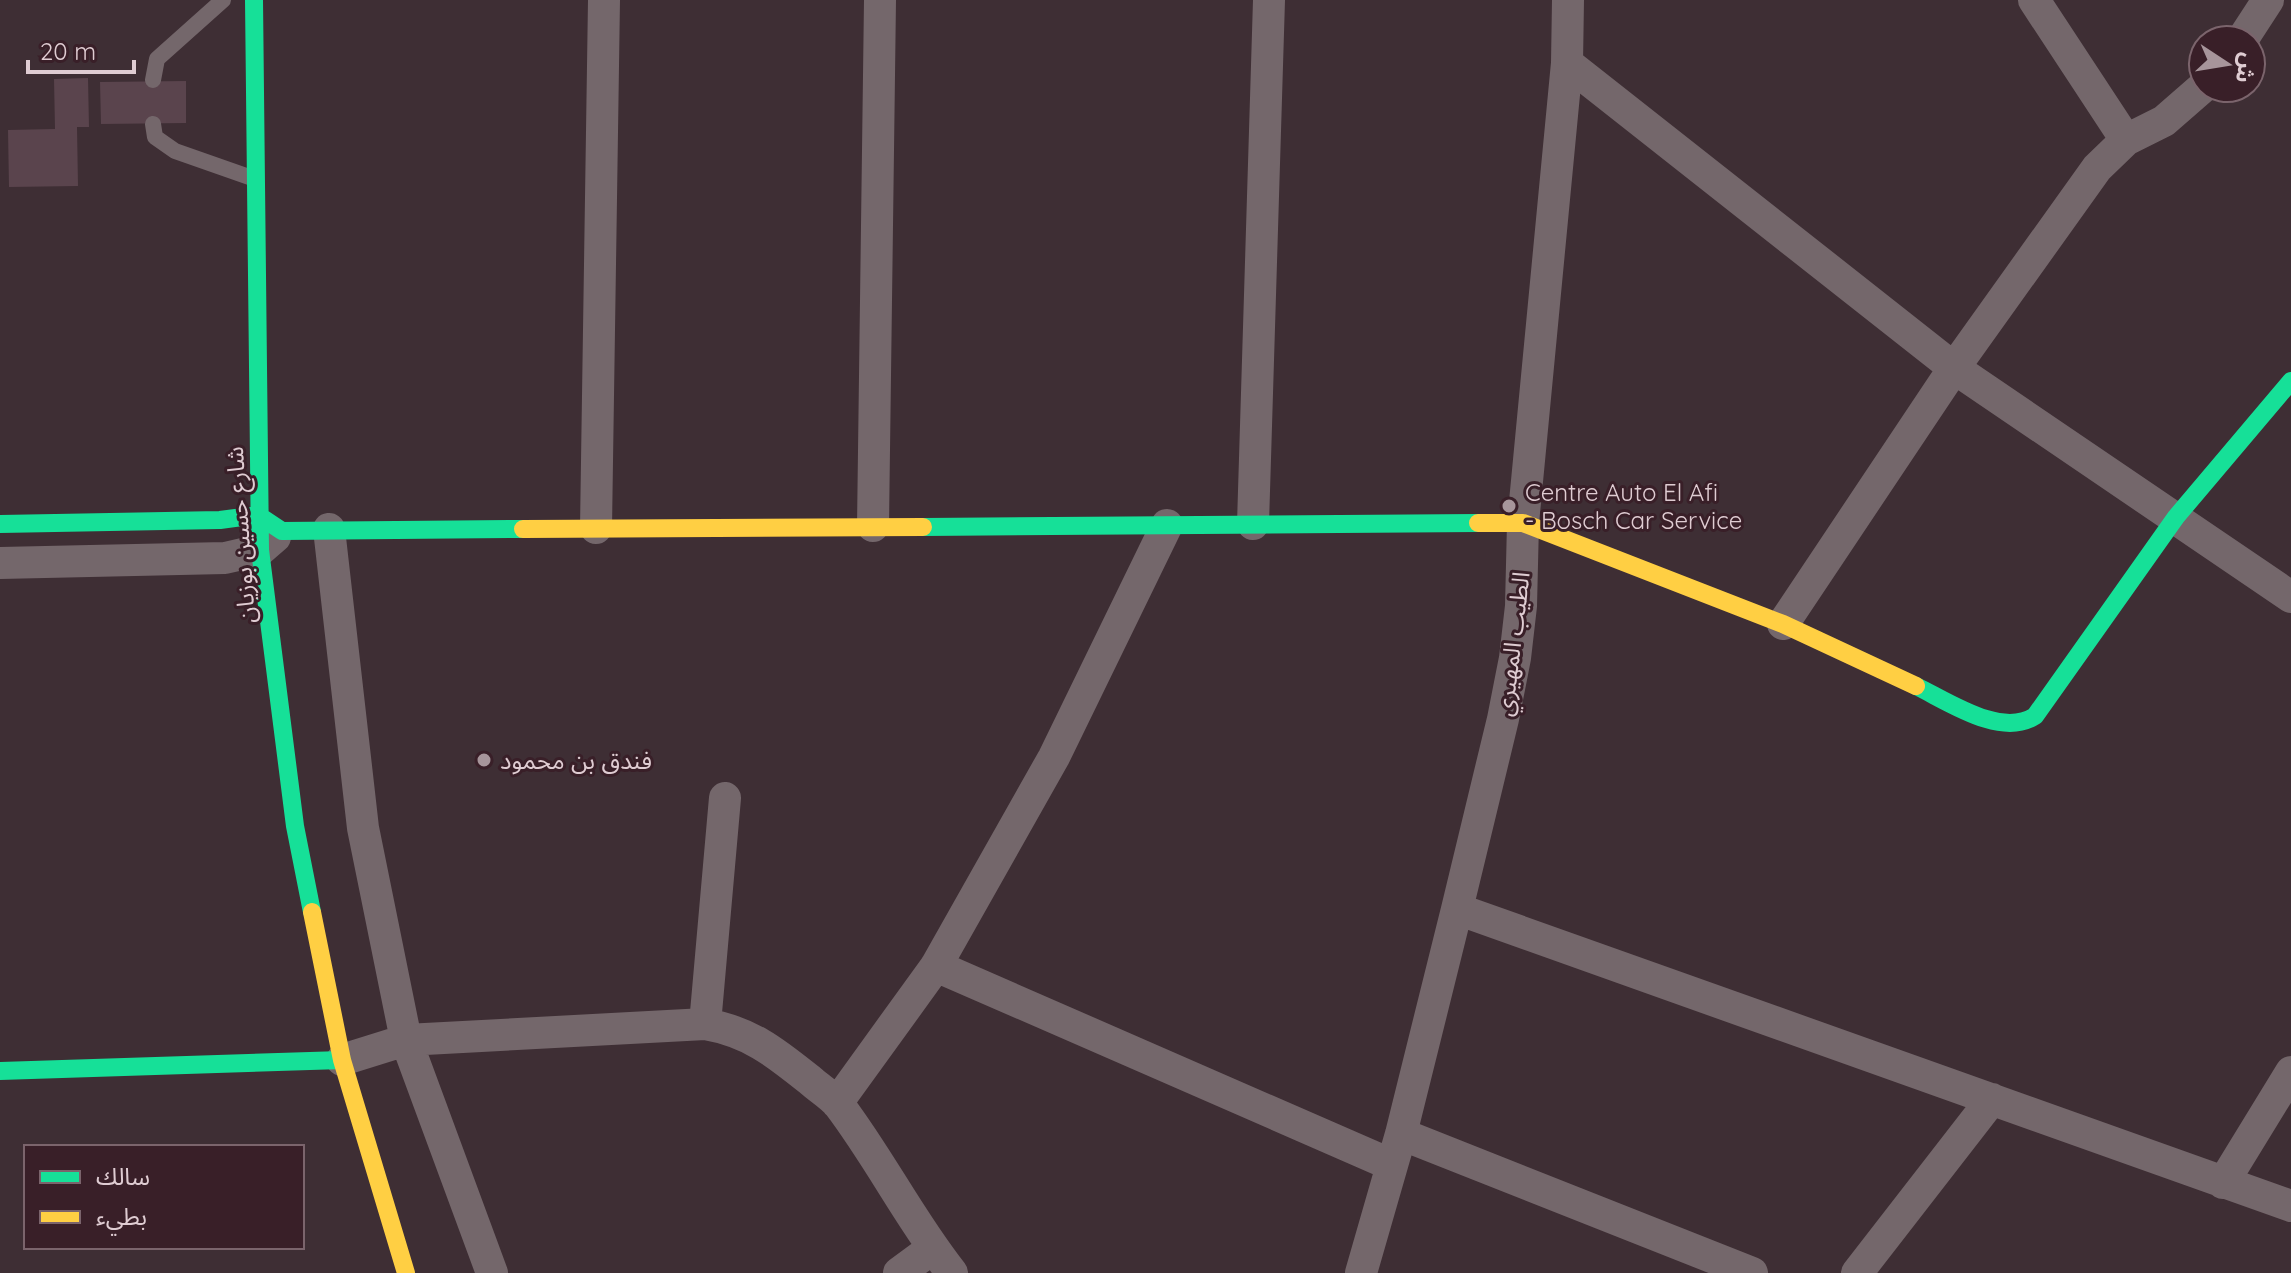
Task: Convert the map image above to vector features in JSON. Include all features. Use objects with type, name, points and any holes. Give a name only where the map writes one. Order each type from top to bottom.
[{"type":"street","name":"شارع حسين بوزيان","points":[[254,0],[266,532],[295,826],[342,1060],[406,1273]]},
{"type":"street","points":[[596,528],[604,0]]},
{"type":"street","points":[[873,526],[880,0]]},
{"type":"street","points":[[1253,524],[1269,0]]},
{"type":"street","name":"الطيب المهيري","points":[[1361,1273],[1401,1134],[1503,719],[1515,658],[1521,606],[1523,523],[1567,63],[1568,0]]},
{"type":"street","points":[[2034,0],[2126,140]]},
{"type":"street","points":[[2252,24],[2268,0]]},
{"type":"street","points":[[1567,63],[1954,368],[2291,597]]},
{"type":"street","points":[[1783,624],[1954,368],[2097,168],[2126,140],[2164,121],[2187,101]]},
{"type":"street","points":[[0,524],[220,520],[266,532],[329,529],[1523,523],[1783,624],[1993,722],[2006,725],[2031,720],[2041,711],[2176,517],[2291,381]]},
{"type":"street","points":[[837,1103],[936,966],[1054,757],[1167,525]]},
{"type":"street","points":[[329,529],[363,828],[406,1040],[492,1273]]},
{"type":"street","points":[[0,563],[225,558],[266,532]]},
{"type":"street","points":[[705,1024],[725,798]]},
{"type":"street","points":[[1457,909],[2291,1206]]},
{"type":"street","points":[[936,966],[1392,1165]]},
{"type":"street","points":[[0,1071],[342,1060],[406,1040],[705,1024],[728,1028],[750,1036],[782,1058],[837,1103],[942,1261],[899,1273]]},
{"type":"street","points":[[2223,1183],[2291,1072]]},
{"type":"street","points":[[1857,1273],[1992,1099]]},
{"type":"street","points":[[1401,1134],[1752,1273]]},
{"type":"lane","points":[[153,80],[157,59],[223,0]]},
{"type":"lane","points":[[153,124],[155,137],[175,151],[256,180]]},
{"type":"building","points":[[88,78],[89,127],[77,127],[78,186],[9,187],[8,130],[55,129],[54,79]]},
{"type":"building","points":[[186,81],[186,123],[101,124],[100,82]]},
{"type":"traffic: fast","points":[[254,0],[260,550],[295,826],[312,912]]},
{"type":"traffic: fast","points":[[1916,686],[1991,720],[2021,722],[2035,716],[2176,517],[2291,381]]},
{"type":"traffic: fast","points":[[0,524],[220,520],[258,515],[282,531],[523,529]]},
{"type":"traffic: fast","points":[[923,527],[1478,523]]},
{"type":"traffic: fast","points":[[0,1071],[342,1060]]},
{"type":"traffic: slow","points":[[1478,523],[1523,523],[1783,624],[1916,686]]},
{"type":"traffic: slow","points":[[523,529],[923,527]]},
{"type":"traffic: slow","points":[[312,912],[342,1060],[406,1273]]},
{"type":"place","name":"Centre Auto El Afi - Bosch Car Service","points":[[1509,506]]},
{"type":"place","name":"فندق بن محمود","points":[[484,760]]}]
